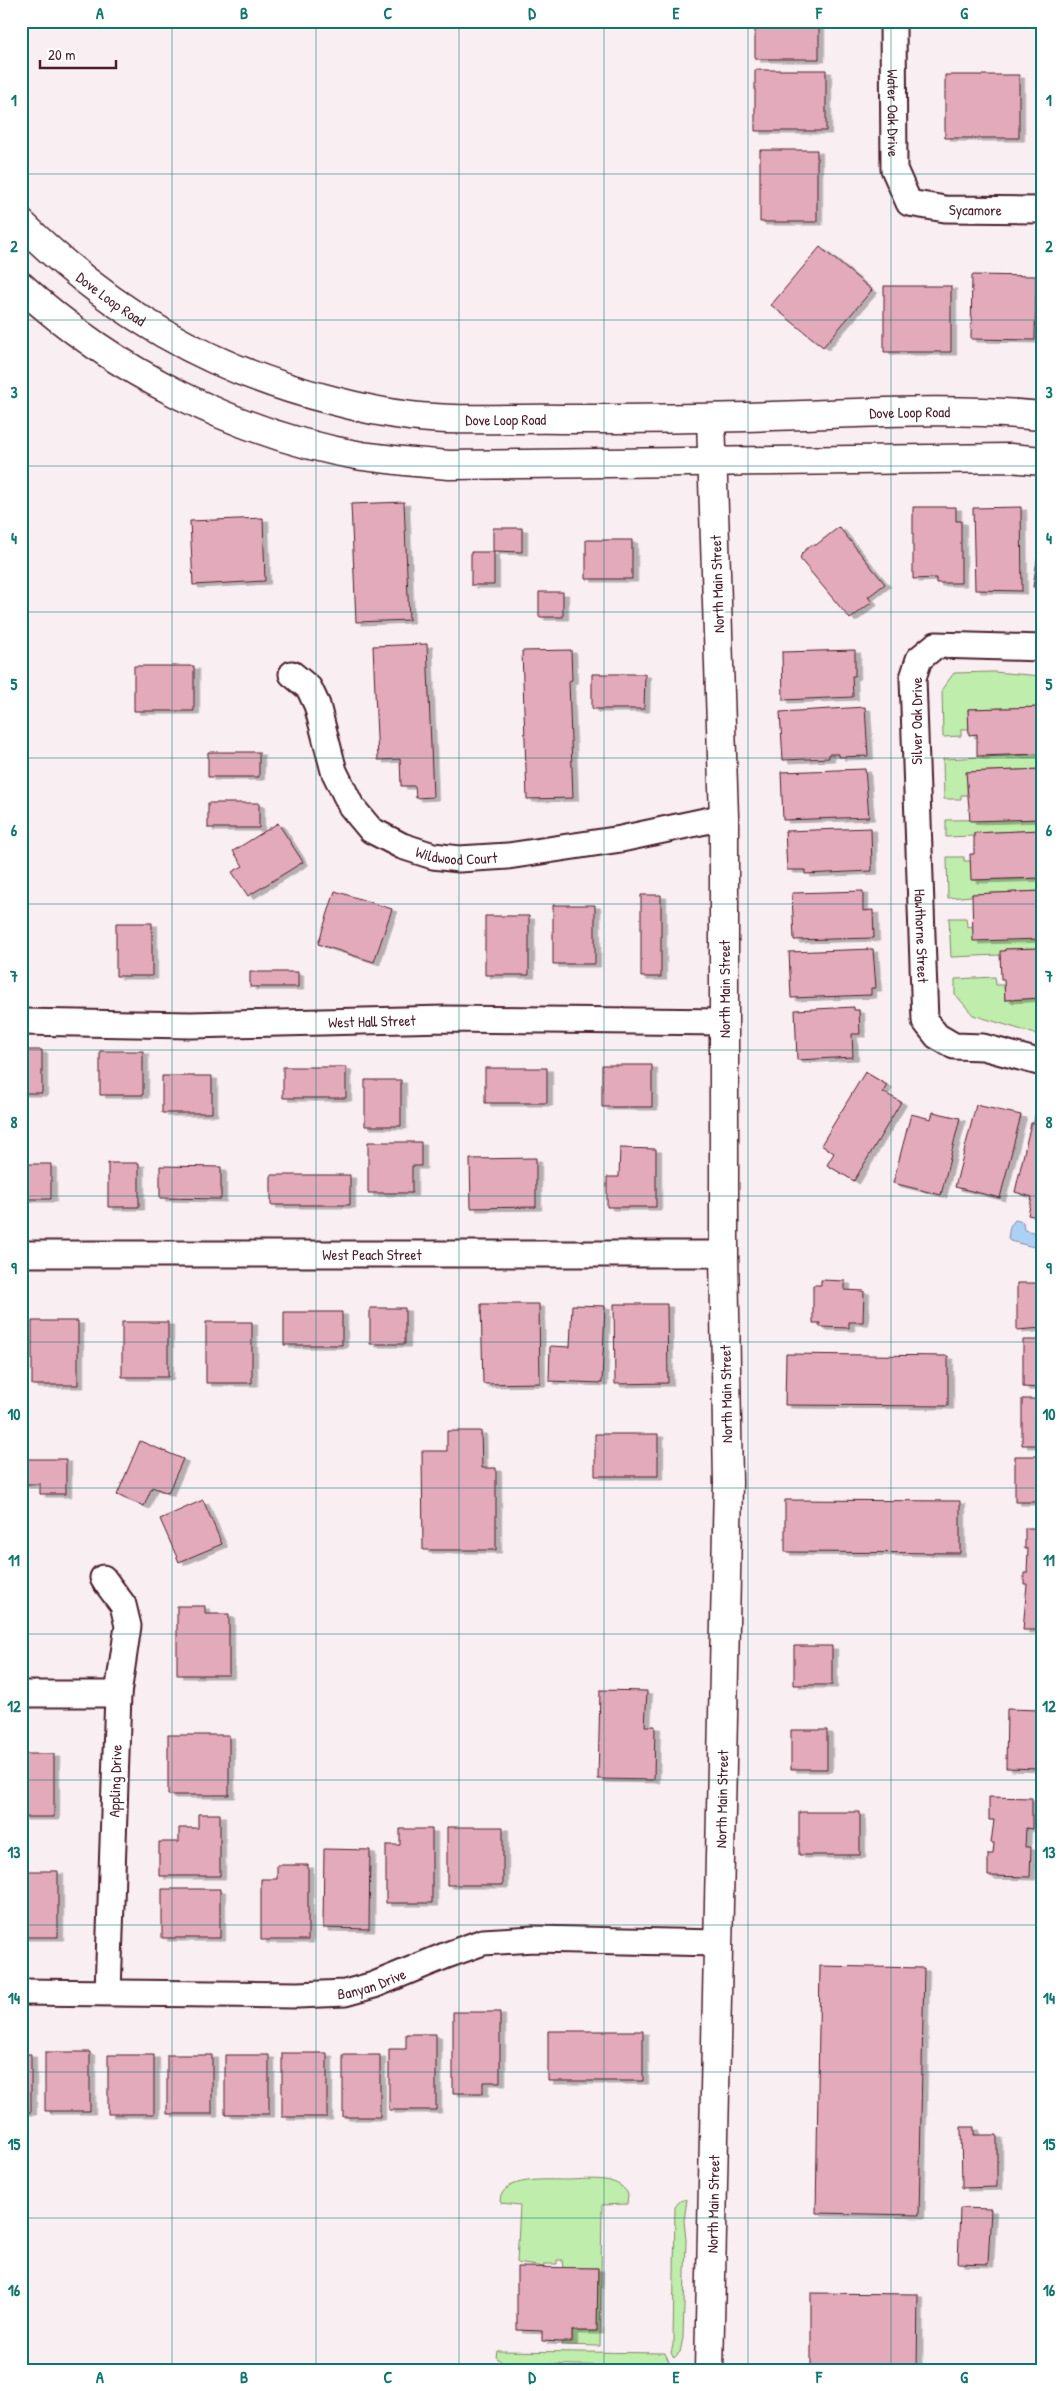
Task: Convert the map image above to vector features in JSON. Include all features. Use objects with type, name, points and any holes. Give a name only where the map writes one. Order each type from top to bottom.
[{"type":"main road","name":"Dove Loop Road","points":[[21,223],[74,273],[144,324],[190,350],[274,385],[357,406],[410,416],[460,419],[711,419],[908,412],[1008,413],[1042,416]]},
{"type":"main road","points":[[21,286],[44,308],[84,338],[121,362],[218,414],[312,444],[360,456],[449,465],[1010,458],[1042,461]]},
{"type":"main road","name":"North Main Street","points":[[709,2370],[728,1483],[724,1254],[724,817],[711,419]]},
{"type":"street","name":"Water Oak Drive","points":[[893,21],[894,169],[910,203]]},
{"type":"street","name":"Sycamore","points":[[910,203],[945,209],[1042,210]]},
{"type":"street","name":"Silver Oak Drive","points":[[919,851],[913,678],[919,659],[936,645],[1042,648]]},
{"type":"street","name":"Wildwood Court","points":[[292,674],[309,688],[317,705],[334,771],[351,806],[371,830],[402,846],[433,856],[459,859],[508,856],[621,839],[724,817]]},
{"type":"street","name":"Hawthorne Street","points":[[919,851],[925,1021],[937,1036],[954,1046],[983,1047],[1042,1062]]},
{"type":"street","name":"West Hall Street","points":[[21,1022],[191,1025],[446,1018],[724,1022]]},
{"type":"street","name":"West Peach Street","points":[[21,1254],[724,1254]]},
{"type":"street","name":"Appling Drive","points":[[102,1578],[123,1605],[128,1626],[118,1694],[108,1992]]},
{"type":"street","points":[[21,1694],[118,1694]]},
{"type":"street","name":"Banyan Drive","points":[[21,1992],[298,1995],[345,1993],[374,1985],[446,1954],[483,1942],[534,1940],[717,1943]]},
{"type":"green space","points":[[994,672],[1042,676],[1042,707],[968,709],[969,729],[961,729],[961,736],[943,737],[942,689],[954,673]]},
{"type":"green space","points":[[1042,754],[1042,769],[967,772],[967,795],[961,795],[961,799],[944,799],[943,759]]},
{"type":"green space","points":[[1042,819],[1042,830],[974,833],[974,836],[946,837],[946,820]]},
{"type":"green space","points":[[947,857],[964,857],[964,861],[971,861],[972,880],[1042,878],[1042,891],[972,894],[972,896],[948,898]]},
{"type":"green space","points":[[949,918],[966,918],[967,926],[1042,939],[1042,948],[1006,949],[1000,955],[951,957]]},
{"type":"green space","points":[[995,977],[996,985],[1004,985],[1005,1000],[1042,998],[1042,1036],[973,1015],[955,994],[955,979]]},
{"type":"green space","points":[[592,2179],[609,2181],[616,2183],[628,2194],[627,2204],[602,2205],[600,2346],[561,2345],[562,2342],[572,2341],[572,2331],[597,2331],[598,2268],[563,2268],[562,2260],[557,2260],[557,2264],[544,2264],[544,2267],[517,2263],[520,2205],[501,2203],[500,2201],[502,2193],[508,2187],[517,2183],[537,2180]]},
{"type":"green space","points":[[687,2199],[684,2221],[686,2240],[683,2338],[680,2352],[674,2358],[671,2353],[673,2345],[675,2207],[680,2201]]},
{"type":"green space","points":[[497,2351],[665,2353],[671,2366],[664,2367],[664,2363],[652,2363],[651,2367],[503,2363],[496,2357]]},
{"type":"water","points":[[1015,1220],[1023,1222],[1024,1230],[1038,1233],[1040,1236],[1038,1245],[1034,1247],[1010,1241],[1008,1238],[1010,1226]]},
{"type":"building","points":[[755,21],[819,21],[819,59],[755,59]]},
{"type":"building","points":[[755,70],[826,70],[826,131],[755,131]]},
{"type":"building","points":[[945,75],[1019,75],[1019,138],[945,138]]},
{"type":"building","points":[[760,150],[817,150],[817,222],[760,222]]},
{"type":"building","points":[[820,247],[872,290],[823,347],[771,305]]},
{"type":"building","points":[[972,275],[1036,276],[1035,340],[971,339]]},
{"type":"building","points":[[884,286],[951,286],[951,352],[884,352]]},
{"type":"building","points":[[404,502],[409,620],[356,622],[351,504]]},
{"type":"building","points":[[913,507],[956,507],[956,521],[961,521],[961,583],[936,583],[936,578],[913,579]]},
{"type":"building","points":[[1021,507],[1022,591],[975,590],[973,508]]},
{"type":"building","points":[[263,518],[265,581],[193,585],[190,521]]},
{"type":"building","points":[[839,527],[885,584],[868,597],[872,602],[850,619],[800,559],[802,553],[811,545],[816,545]]},
{"type":"building","points":[[493,528],[522,528],[522,552],[494,551],[494,585],[471,585],[471,552],[493,552]]},
{"type":"building","points":[[1042,528],[1042,588],[1033,587]]},
{"type":"building","points":[[586,540],[632,540],[632,579],[586,579]]},
{"type":"building","points":[[539,592],[563,592],[563,617],[539,617]]},
{"type":"building","points":[[427,644],[433,797],[416,798],[415,786],[401,786],[400,759],[378,760],[373,646]]},
{"type":"building","points":[[571,650],[572,680],[569,681],[573,798],[527,799],[522,651]]},
{"type":"building","points":[[855,650],[855,676],[852,676],[853,697],[783,700],[782,652]]},
{"type":"building","points":[[134,666],[194,666],[194,711],[134,711]]},
{"type":"building","points":[[592,674],[645,674],[644,709],[592,709]]},
{"type":"building","points":[[865,707],[868,756],[839,757],[839,754],[829,754],[829,758],[783,760],[780,712]]},
{"type":"building","points":[[1042,707],[1042,754],[977,756],[977,734],[969,735],[968,709]]},
{"type":"building","points":[[208,752],[259,752],[259,777],[208,777]]},
{"type":"building","points":[[865,769],[869,817],[783,820],[781,772]]},
{"type":"building","points":[[1042,769],[1042,819],[970,821],[966,772]]},
{"type":"building","points":[[208,803],[259,803],[259,828],[208,828]]},
{"type":"building","points":[[278,823],[303,862],[248,896],[232,872],[243,866],[233,851]]},
{"type":"building","points":[[871,828],[872,871],[805,874],[805,870],[787,870],[785,831]]},
{"type":"building","points":[[1042,830],[1042,878],[971,880],[970,854],[974,854],[974,833]]},
{"type":"building","points":[[335,891],[392,909],[374,962],[318,944]]},
{"type":"building","points":[[863,891],[863,911],[873,910],[874,938],[794,940],[792,893]]},
{"type":"building","points":[[1042,891],[1042,939],[973,941],[972,894]]},
{"type":"building","points":[[641,895],[661,895],[661,977],[641,977]]},
{"type":"building","points":[[553,905],[595,905],[595,964],[553,964]]},
{"type":"building","points":[[485,916],[529,916],[529,975],[485,975]]},
{"type":"building","points":[[116,923],[152,923],[152,976],[116,976]]},
{"type":"building","points":[[1042,948],[1042,998],[1005,1000],[1004,979],[1001,979],[1000,951],[1005,951],[1005,949]]},
{"type":"building","points":[[873,949],[876,988],[871,988],[871,995],[791,998],[789,952]]},
{"type":"building","points":[[250,972],[298,972],[298,987],[250,987]]},
{"type":"building","points":[[854,1007],[854,1010],[859,1010],[860,1034],[852,1034],[853,1057],[797,1060],[795,1010]]},
{"type":"building","points":[[21,1050],[42,1050],[42,1093],[21,1093]]},
{"type":"building","points":[[100,1051],[143,1051],[143,1095],[100,1095]]},
{"type":"building","points":[[602,1065],[652,1065],[652,1107],[602,1107]]},
{"type":"building","points":[[283,1067],[346,1067],[346,1098],[283,1098]]},
{"type":"building","points":[[485,1068],[547,1068],[547,1103],[485,1103]]},
{"type":"building","points":[[865,1072],[887,1085],[883,1092],[901,1102],[854,1181],[827,1165],[834,1153],[821,1145]]},
{"type":"building","points":[[162,1076],[212,1076],[212,1113],[162,1113]]},
{"type":"building","points":[[365,1080],[401,1080],[401,1126],[365,1126]]},
{"type":"building","points":[[976,1105],[1021,1115],[1000,1198],[955,1187]]},
{"type":"building","points":[[933,1112],[960,1118],[941,1195],[893,1183],[911,1114],[931,1119]]},
{"type":"building","points":[[1035,1115],[1042,1117],[1042,1218],[1028,1215],[1032,1197],[1015,1192],[1031,1123],[1034,1123]]},
{"type":"building","points":[[368,1142],[421,1142],[421,1166],[412,1166],[412,1193],[368,1193]]},
{"type":"building","points":[[620,1148],[656,1149],[656,1207],[607,1207],[607,1177],[619,1177]]},
{"type":"building","points":[[536,1158],[536,1207],[471,1208],[470,1159]]},
{"type":"building","points":[[108,1163],[139,1163],[139,1207],[108,1207]]},
{"type":"building","points":[[21,1164],[51,1164],[51,1199],[21,1199]]},
{"type":"building","points":[[160,1166],[221,1167],[221,1199],[160,1198]]},
{"type":"building","points":[[271,1175],[350,1175],[350,1205],[271,1205]]},
{"type":"building","points":[[821,1280],[845,1281],[845,1290],[864,1291],[863,1322],[849,1322],[849,1328],[820,1327],[820,1323],[813,1323],[813,1285],[821,1285]]},
{"type":"building","points":[[1017,1283],[1042,1283],[1042,1328],[1017,1330]]},
{"type":"building","points":[[481,1304],[539,1304],[540,1383],[483,1384]]},
{"type":"building","points":[[614,1304],[667,1304],[668,1383],[615,1384]]},
{"type":"building","points":[[572,1305],[605,1306],[602,1383],[549,1381],[550,1346],[570,1347]]},
{"type":"building","points":[[370,1308],[405,1308],[405,1344],[370,1344]]},
{"type":"building","points":[[284,1312],[342,1312],[342,1345],[284,1345]]},
{"type":"building","points":[[32,1321],[78,1321],[78,1385],[32,1385]]},
{"type":"building","points":[[122,1322],[168,1322],[168,1377],[122,1377]]},
{"type":"building","points":[[206,1322],[252,1322],[252,1383],[206,1383]]},
{"type":"building","points":[[1023,1340],[1042,1340],[1042,1388],[1023,1387]]},
{"type":"building","points":[[786,1354],[948,1356],[948,1406],[785,1405]]},
{"type":"building","points":[[1022,1399],[1042,1399],[1042,1445],[1022,1445]]},
{"type":"building","points":[[447,1431],[481,1431],[482,1468],[496,1468],[496,1550],[423,1550],[422,1451],[447,1451]]},
{"type":"building","points":[[595,1434],[658,1434],[658,1476],[595,1476]]},
{"type":"building","points":[[140,1441],[183,1459],[168,1493],[152,1487],[144,1506],[117,1495]]},
{"type":"building","points":[[1015,1456],[1042,1456],[1042,1502],[1015,1502]]},
{"type":"building","points":[[21,1459],[66,1459],[66,1494],[40,1494],[40,1484],[21,1484]]},
{"type":"building","points":[[203,1500],[222,1544],[179,1562],[160,1519]]},
{"type":"building","points":[[785,1500],[960,1501],[960,1553],[785,1552]]},
{"type":"building","points":[[1038,1525],[1042,1525],[1042,1630],[1023,1630],[1027,1584],[1024,1584],[1024,1573],[1027,1573],[1028,1549],[1025,1549],[1025,1528],[1038,1528]]},
{"type":"building","points":[[177,1606],[205,1606],[205,1614],[229,1614],[229,1675],[177,1675]]},
{"type":"building","points":[[794,1646],[832,1646],[832,1685],[794,1685]]},
{"type":"building","points":[[600,1690],[647,1691],[645,1726],[655,1726],[654,1780],[598,1779]]},
{"type":"building","points":[[1007,1709],[1042,1710],[1042,1769],[1006,1768]]},
{"type":"building","points":[[791,1730],[827,1730],[827,1769],[791,1769]]},
{"type":"building","points":[[168,1735],[229,1735],[229,1795],[168,1795]]},
{"type":"building","points":[[21,1754],[54,1754],[54,1817],[21,1817]]},
{"type":"building","points":[[989,1797],[1032,1798],[1032,1829],[1026,1828],[1025,1847],[1031,1847],[1030,1877],[988,1876],[988,1854],[993,1854],[994,1843],[991,1843],[994,1820],[989,1820]]},
{"type":"building","points":[[799,1812],[860,1812],[860,1855],[799,1855]]},
{"type":"building","points":[[198,1814],[220,1814],[220,1876],[159,1876],[159,1842],[179,1842],[179,1828],[198,1828]]},
{"type":"building","points":[[447,1827],[503,1827],[503,1885],[447,1885]]},
{"type":"building","points":[[400,1829],[432,1829],[432,1903],[386,1903],[386,1845],[400,1845]]},
{"type":"building","points":[[324,1849],[370,1850],[369,1929],[323,1928]]},
{"type":"building","points":[[277,1865],[308,1865],[308,1940],[261,1940],[261,1879],[277,1879]]},
{"type":"building","points":[[21,1871],[58,1871],[58,1937],[21,1937]]},
{"type":"building","points":[[162,1889],[220,1889],[220,1938],[162,1938]]},
{"type":"building","points":[[820,1966],[924,1968],[919,2215],[816,2213]]},
{"type":"building","points":[[453,2012],[500,2012],[500,2082],[483,2082],[483,2093],[453,2093]]},
{"type":"building","points":[[548,2031],[643,2031],[643,2081],[548,2081]]},
{"type":"building","points":[[406,2034],[436,2034],[436,2110],[389,2110],[389,2049],[406,2049]]},
{"type":"building","points":[[45,2052],[90,2052],[90,2111],[45,2111]]},
{"type":"building","points":[[282,2053],[327,2053],[327,2117],[282,2117]]},
{"type":"building","points":[[21,2054],[31,2054],[31,2112],[21,2112]]},
{"type":"building","points":[[108,2055],[154,2055],[154,2114],[108,2114]]},
{"type":"building","points":[[167,2055],[212,2055],[212,2114],[167,2114]]},
{"type":"building","points":[[225,2055],[269,2055],[269,2114],[225,2114]]},
{"type":"building","points":[[343,2055],[380,2055],[380,2117],[343,2117]]},
{"type":"building","points":[[961,2127],[974,2127],[974,2135],[997,2135],[997,2187],[962,2188]]},
{"type":"building","points":[[960,2208],[991,2209],[988,2264],[958,2263]]},
{"type":"building","points":[[517,2267],[598,2268],[597,2331],[572,2331],[572,2342],[562,2342],[542,2341],[542,2331],[517,2330]]},
{"type":"building","points":[[811,2293],[918,2294],[917,2370],[811,2370]]}]
